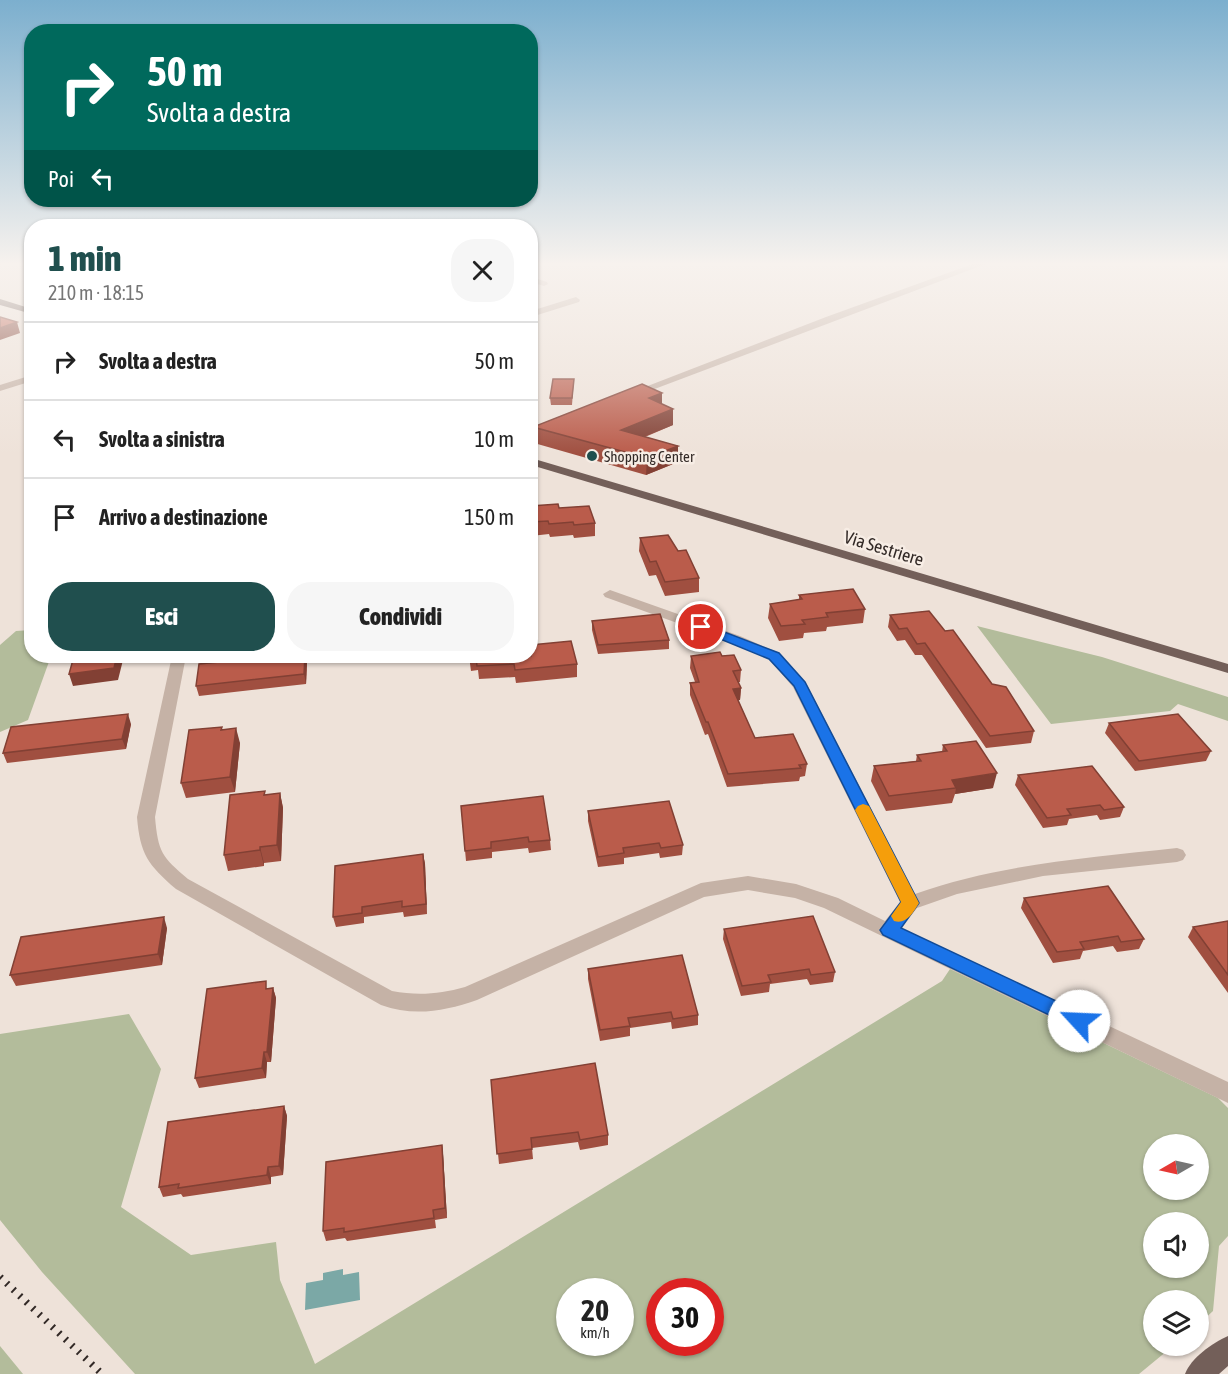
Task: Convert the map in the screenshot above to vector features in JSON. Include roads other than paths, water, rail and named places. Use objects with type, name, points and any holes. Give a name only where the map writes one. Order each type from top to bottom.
[{"type":"main road","name":"Via Sestriere","points":[[538,463],[1228,669]]},
{"type":"main road","points":[[1198,1374],[1228,1349]]},
{"type":"street","points":[[618,400],[815,326]]},
{"type":"street","points":[[0,388],[24,380]]},
{"type":"street","points":[[610,594],[735,639],[774,656],[800,685],[910,903]]},
{"type":"street","points":[[178,663],[146,817],[148,842],[160,865],[182,884],[388,999],[414,1004],[443,1002],[470,994],[701,890],[748,883],[796,891],[831,903],[1228,1092]]},
{"type":"street","points":[[889,930],[910,903],[955,886],[1043,869],[1177,855]]},
{"type":"water","points":[[343,1269],[343,1275],[359,1272],[360,1300],[305,1310],[306,1283],[323,1280],[323,1273]]},
{"type":"railway","points":[[0,1277],[102,1374]]},
{"type":"place","name":"Shopping Center","points":[[592,456]]}]
